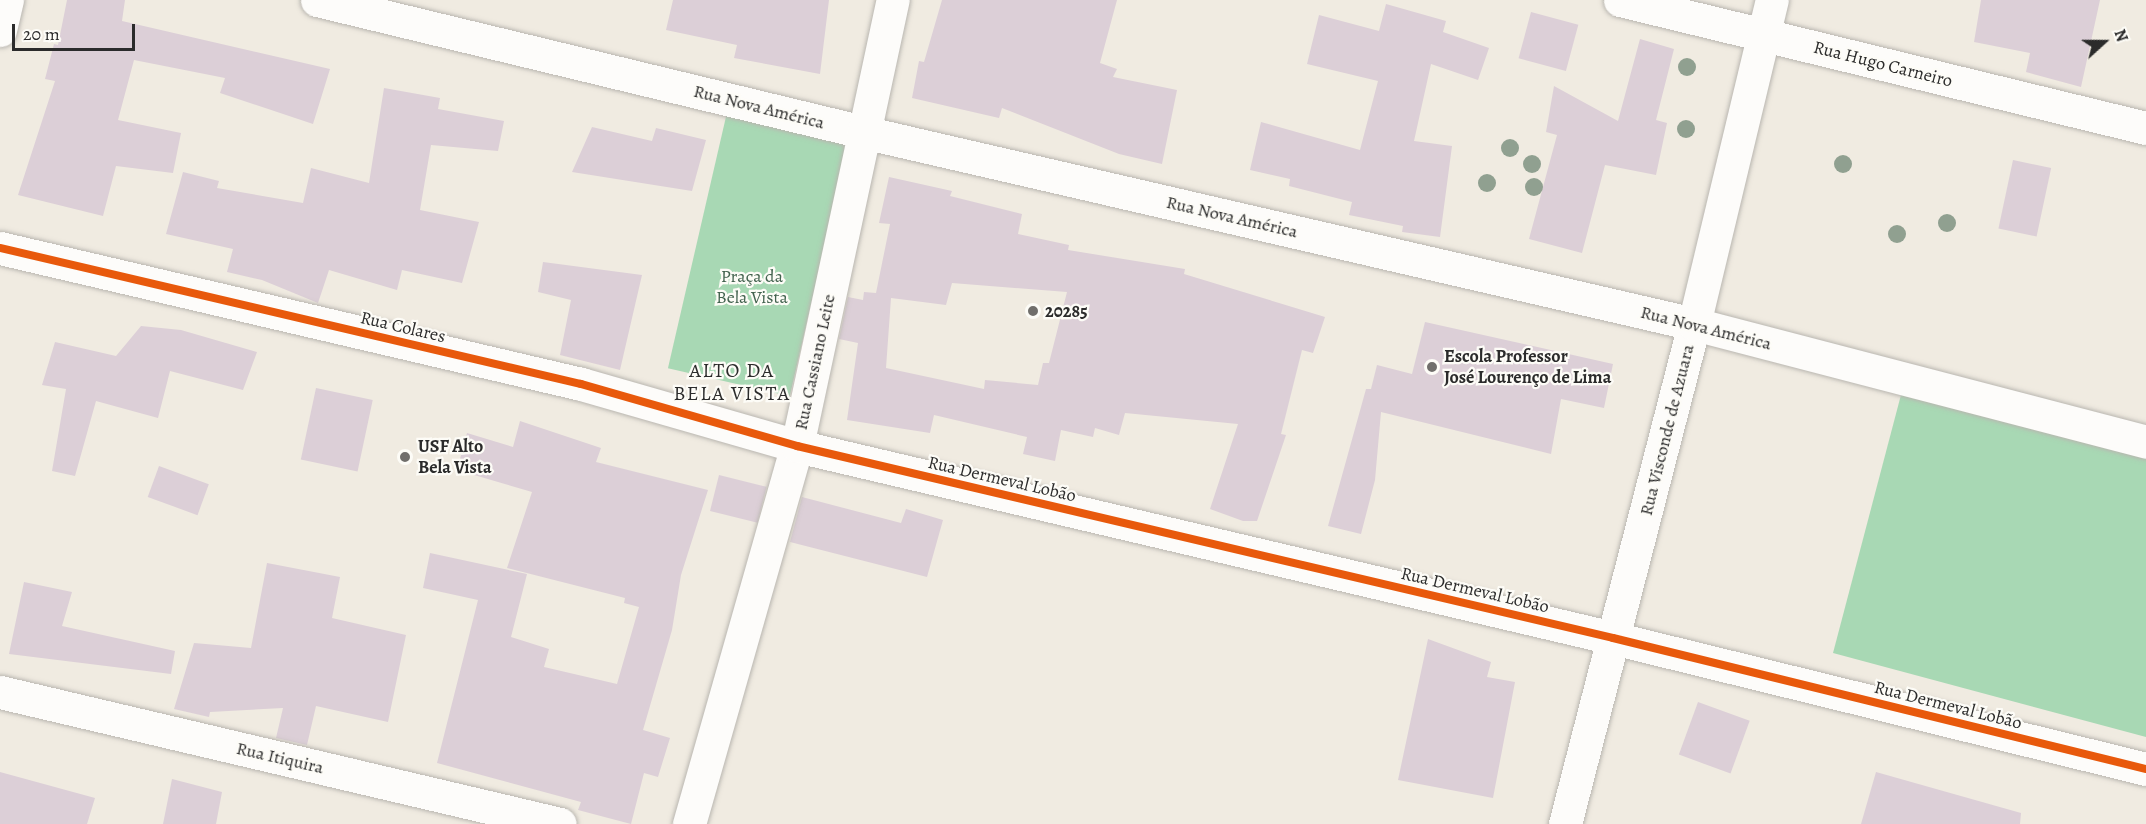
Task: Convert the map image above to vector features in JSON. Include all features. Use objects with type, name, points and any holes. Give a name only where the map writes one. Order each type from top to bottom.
[{"type":"street","points":[[0,30],[7,0]]},
{"type":"street","name":"Rua Nova América","points":[[317,0],[863,132],[1694,324],[2146,442]]},
{"type":"street","name":"Rua Cassiano Leite","points":[[689,824],[797,446],[893,0]]},
{"type":"street","name":"Rua Hugo Carneiro","points":[[1620,0],[2146,129]]},
{"type":"street","name":"Rua Visconde de Azuara","points":[[1565,824],[1694,324],[1772,0]]},
{"type":"street","name":"Rua Colares","points":[[0,248],[581,384],[797,446]]},
{"type":"street","name":"Rua Dermeval Lobão","points":[[797,446],[1613,638],[2146,769]]},
{"type":"street","name":"Rua Itiquira","points":[[0,692],[560,824]]},
{"type":"green space","name":"Praça da Bela Vista","points":[[728,108],[850,136],[790,396],[668,368]]},
{"type":"green space","points":[[1902,391],[2146,456],[2146,737],[1833,653]]},
{"type":"building","points":[[67,0],[125,0],[122,21],[330,69],[313,124],[220,93],[225,78],[134,60],[118,120],[181,133],[173,173],[116,166],[103,216],[18,195],[55,81],[45,79],[54,44],[58,45]]},
{"type":"building","points":[[673,0],[829,0],[820,74],[734,58],[737,45],[666,30]]},
{"type":"building","points":[[942,0],[1117,0],[1100,63],[1117,69],[1113,77],[1177,90],[1162,164],[1119,154],[1002,108],[999,118],[912,98],[919,61],[924,62]]},
{"type":"building","points":[[1981,0],[2100,0],[2081,87],[2026,72],[2030,53],[1974,42]]},
{"type":"building","points":[[1386,4],[1446,21],[1443,32],[1489,48],[1478,80],[1431,64],[1414,141],[1452,146],[1440,237],[1402,232],[1403,226],[1349,215],[1352,202],[1289,186],[1290,179],[1250,170],[1261,122],[1360,150],[1378,81],[1307,64],[1319,15],[1379,31]]},
{"type":"building","points":[[1531,12],[1578,25],[1566,71],[1519,58]]},
{"type":"building","points":[[1640,39],[1674,49],[1656,120],[1667,123],[1656,175],[1605,165],[1582,253],[1529,239],[1557,135],[1546,132],[1554,86],[1618,121]]},
{"type":"building","points":[[384,88],[440,98],[438,109],[504,121],[498,151],[431,145],[420,210],[479,222],[462,283],[402,270],[397,290],[329,270],[318,303],[262,280],[227,272],[233,249],[166,234],[183,172],[219,181],[217,188],[303,203],[311,168],[369,183]]},
{"type":"building","points":[[592,127],[652,141],[656,128],[706,140],[692,191],[572,172]]},
{"type":"building","points":[[2013,160],[2051,168],[2037,237],[1998,228]]},
{"type":"building","points":[[889,177],[952,191],[950,196],[1022,214],[1018,234],[1069,245],[1068,250],[1185,269],[1184,274],[1325,317],[1313,353],[1302,350],[1281,434],[1286,435],[1257,521],[1243,521],[1210,509],[1238,424],[1125,413],[1119,435],[1095,428],[1093,437],[1061,430],[1055,461],[1023,454],[1027,437],[934,415],[930,433],[847,420],[858,343],[839,339],[848,297],[863,300],[864,292],[876,293],[890,224],[879,223]],"holes":[[[952,283],[1067,292],[1049,363],[1043,363],[1038,385],[985,380],[984,389],[886,368],[891,298],[946,305]]]},
{"type":"building","points":[[543,262],[642,275],[620,370],[560,355],[571,300],[538,292]]},
{"type":"building","points":[[1425,322],[1613,364],[1604,408],[1561,399],[1551,454],[1381,412],[1375,480],[1361,534],[1328,526],[1366,389],[1371,389],[1377,365],[1412,374]]},
{"type":"building","points":[[141,326],[181,330],[257,352],[243,390],[170,371],[158,418],[96,401],[75,476],[52,471],[66,389],[42,385],[55,342],[116,356]]},
{"type":"building","points":[[316,388],[373,400],[358,471],[301,459]]},
{"type":"building","points":[[520,421],[601,448],[596,462],[708,490],[681,575],[672,630],[643,730],[670,738],[658,777],[644,773],[631,824],[578,810],[581,802],[437,763],[478,600],[423,588],[430,553],[527,574],[511,637],[549,649],[544,667],[617,684],[639,607],[624,603],[625,598],[507,568],[532,492],[457,470],[467,433],[513,447]]},
{"type":"building","points":[[159,466],[209,484],[198,515],[148,497]]},
{"type":"building","points":[[719,475],[767,487],[758,523],[710,511]]},
{"type":"building","points":[[802,497],[901,523],[906,509],[943,520],[927,577],[790,542]]},
{"type":"building","points":[[267,563],[340,577],[332,618],[406,635],[388,722],[316,706],[307,745],[276,738],[283,708],[210,712],[209,717],[174,709],[194,643],[251,648]]},
{"type":"building","points":[[24,582],[72,592],[62,626],[175,651],[171,674],[9,654]]},
{"type":"building","points":[[1428,639],[1491,662],[1487,677],[1515,682],[1493,798],[1398,780]]},
{"type":"building","points":[[1698,702],[1750,721],[1731,773],[1679,755]]},
{"type":"building","points":[[0,772],[95,798],[87,824],[0,824]]},
{"type":"building","points":[[1876,772],[2021,813],[2020,824],[1861,824]]},
{"type":"building","points":[[172,779],[222,792],[216,824],[163,824]]},
{"type":"cycle path","points":[[0,248],[581,384],[797,446],[1613,638],[2146,769]]},
{"type":"place","name":"20285","points":[[1033,311]]},
{"type":"place","name":"Escola Professor José Lourenço de Lima","points":[[1432,367]]},
{"type":"place","name":"USF Alto Bela Vista","points":[[405,457]]},
{"type":"district","name":"ALTO DA BELA VISTA","points":[[732,382]]}]
